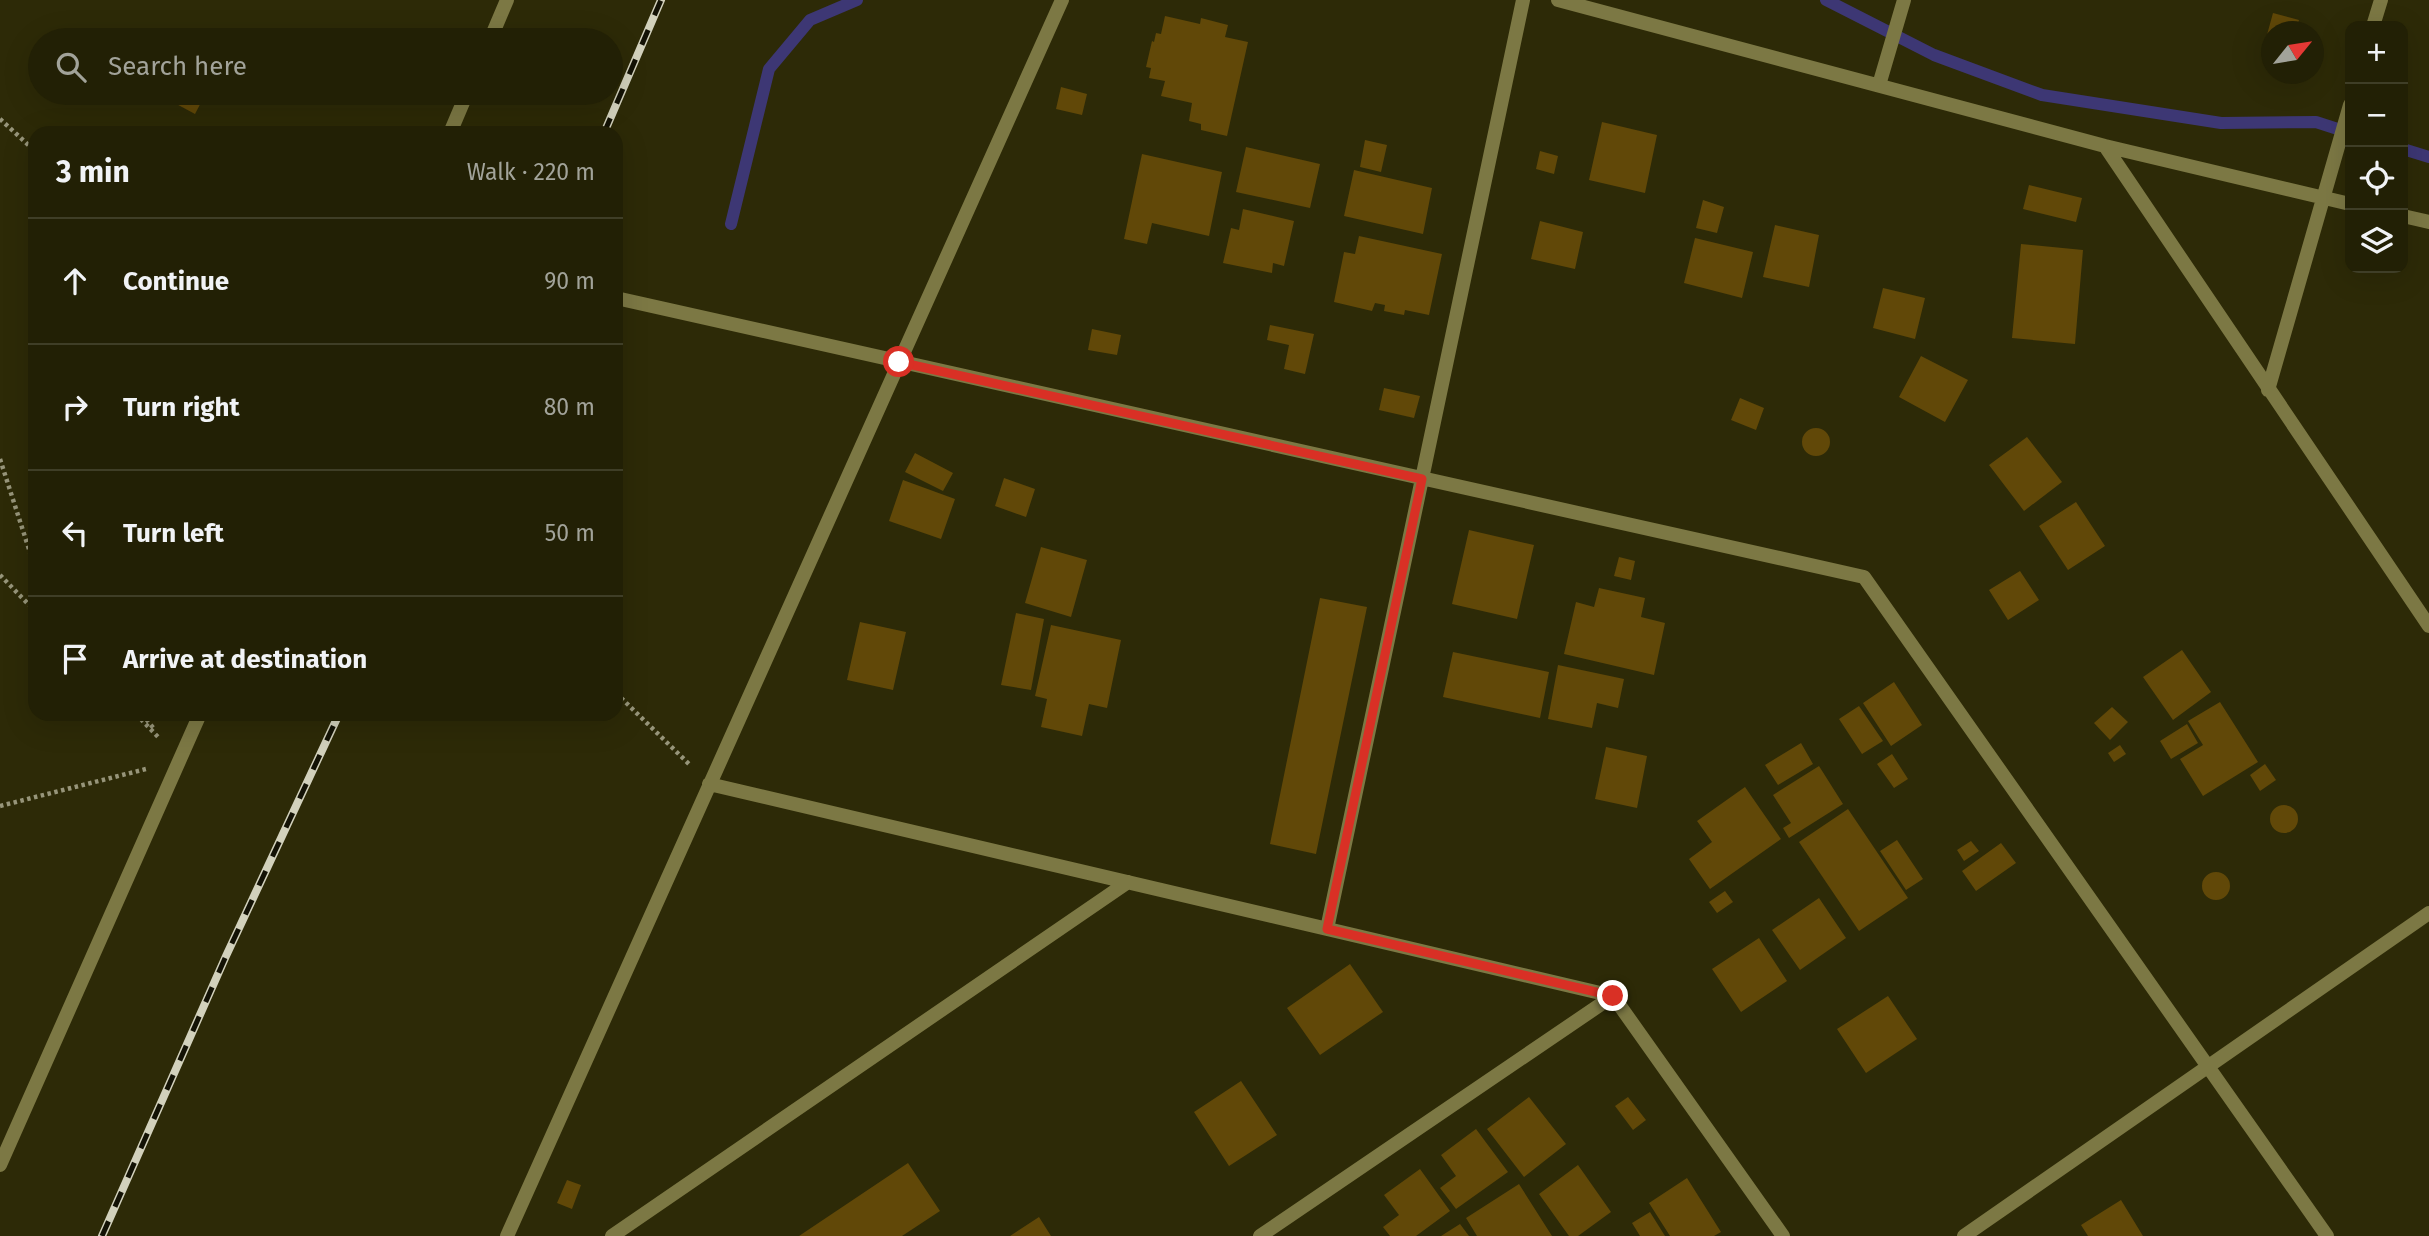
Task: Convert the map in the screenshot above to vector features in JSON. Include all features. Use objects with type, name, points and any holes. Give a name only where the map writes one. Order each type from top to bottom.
[{"type":"street","points":[[495,28],[507,0]]},
{"type":"street","points":[[507,1236],[1062,0]]},
{"type":"street","points":[[1327,929],[1523,0]]},
{"type":"street","points":[[1558,0],[2105,146],[2345,203]]},
{"type":"street","points":[[1880,85],[1904,0]]},
{"type":"street","points":[[2375,21],[2381,0]]},
{"type":"street","points":[[453,126],[462,105]]},
{"type":"street","points":[[2268,390],[2345,122]]},
{"type":"street","points":[[2105,146],[2429,626]]},
{"type":"street","points":[[2408,217],[2429,222]]},
{"type":"street","points":[[623,300],[1864,577],[2327,1236]]},
{"type":"street","points":[[0,1165],[197,721]]},
{"type":"street","points":[[709,784],[1613,996],[1783,1236]]},
{"type":"street","points":[[612,1236],[1128,882]]},
{"type":"street","points":[[1964,1236],[2429,914]]},
{"type":"street","points":[[1260,1236],[1613,996]]},
{"type":"path","points":[[0,119],[28,144]]},
{"type":"path","points":[[0,459],[28,546]]},
{"type":"path","points":[[0,575],[28,604]]},
{"type":"path","points":[[623,700],[709,784]]},
{"type":"path","points":[[0,806],[180,760]]},
{"type":"building","points":[[2273,13],[2299,20],[2299,21],[2271,21]]},
{"type":"building","points":[[1165,16],[1200,24],[1201,18],[1228,25],[1225,37],[1248,42],[1227,136],[1201,130],[1201,124],[1189,121],[1192,103],[1161,96],[1165,81],[1149,78],[1151,68],[1146,67],[1152,41],[1154,42],[1156,33],[1161,34]]},
{"type":"building","points":[[1061,87],[1087,94],[1082,115],[1056,109]]},
{"type":"building","points":[[178,105],[200,105],[195,114]]},
{"type":"building","points":[[1602,122],[1657,135],[1645,193],[1589,180]]},
{"type":"building","points":[[1365,140],[1387,145],[1381,172],[1360,167]]},
{"type":"building","points":[[1246,147],[1320,164],[1310,208],[1236,192]]},
{"type":"building","points":[[1540,151],[1558,156],[1554,174],[1536,169]]},
{"type":"building","points":[[1142,154],[1222,172],[1209,236],[1152,223],[1147,244],[1124,239]]},
{"type":"building","points":[[1354,170],[1432,188],[1423,234],[1344,216]]},
{"type":"building","points":[[2029,185],[2082,198],[2076,222],[2023,209]]},
{"type":"building","points":[[1703,200],[1724,207],[1717,233],[1696,228]]},
{"type":"building","points":[[1243,209],[1294,221],[1284,266],[1273,263],[1272,273],[1223,263],[1231,228],[1239,230]]},
{"type":"building","points":[[1540,221],[1583,232],[1575,269],[1531,259]]},
{"type":"building","points":[[1775,225],[1819,235],[1809,287],[1763,277]]},
{"type":"building","points":[[1359,236],[1442,254],[1429,315],[1405,310],[1404,315],[1384,311],[1385,305],[1375,303],[1372,311],[1334,302],[1344,252],[1355,254]]},
{"type":"building","points":[[1695,238],[1753,252],[1742,298],[1684,283]]},
{"type":"building","points":[[2021,244],[2083,250],[2075,344],[2012,338]]},
{"type":"building","points":[[1883,288],[1925,298],[1915,339],[1873,328]]},
{"type":"building","points":[[1270,325],[1314,334],[1305,374],[1284,369],[1289,345],[1267,340]]},
{"type":"building","points":[[1092,329],[1121,335],[1117,355],[1088,350]]},
{"type":"building","points":[[1921,356],[1968,380],[1945,422],[1899,397]]},
{"type":"building","points":[[1384,388],[1420,396],[1414,418],[1379,410]]},
{"type":"building","points":[[1740,398],[1764,408],[1756,430],[1731,420]]},
{"type":"building","points":[[1816,428],[1826,432],[1830,442],[1826,452],[1816,456],[1806,452],[1802,442],[1806,432]]},
{"type":"building","points":[[2027,437],[2062,482],[2024,511],[1989,465]]},
{"type":"building","points":[[915,453],[953,473],[943,491],[905,472]]},
{"type":"building","points":[[1004,478],[1035,489],[1026,517],[995,506]]},
{"type":"building","points":[[903,480],[955,499],[941,539],[889,521]]},
{"type":"building","points":[[2076,502],[2105,546],[2068,570],[2039,526]]},
{"type":"building","points":[[1469,530],[1534,545],[1517,619],[1452,604]]},
{"type":"building","points":[[1041,547],[1087,560],[1071,617],[1025,603]]},
{"type":"building","points":[[1619,557],[1635,561],[1631,580],[1614,576]]},
{"type":"building","points":[[2020,571],[2039,600],[2008,620],[1989,590]]},
{"type":"building","points":[[1599,588],[1645,598],[1641,617],[1665,623],[1654,675],[1564,654],[1576,602],[1594,607]]},
{"type":"building","points":[[1320,598],[1367,607],[1316,854],[1270,844]]},
{"type":"building","points":[[1016,613],[1044,619],[1031,690],[1001,685]]},
{"type":"building","points":[[860,622],[906,632],[893,690],[847,680]]},
{"type":"building","points":[[1051,625],[1121,640],[1107,708],[1089,704],[1082,736],[1041,727],[1047,699],[1035,696]]},
{"type":"building","points":[[2182,650],[2211,692],[2173,720],[2143,677]]},
{"type":"building","points":[[1453,652],[1549,672],[1540,718],[1443,697]]},
{"type":"building","points":[[1558,665],[1624,679],[1618,708],[1597,703],[1592,728],[1548,719]]},
{"type":"building","points":[[1894,682],[1922,725],[1891,746],[1863,703]]},
{"type":"building","points":[[2220,702],[2258,762],[2203,796],[2180,759],[2203,745],[2188,721]]},
{"type":"building","points":[[1859,706],[1883,741],[1862,754],[1839,719]]},
{"type":"building","points":[[2112,707],[2128,722],[2110,740],[2094,723]]},
{"type":"building","points":[[2187,724],[2198,743],[2171,759],[2160,741]]},
{"type":"building","points":[[1801,743],[1813,764],[1778,785],[1765,765]]},
{"type":"building","points":[[2120,745],[2126,754],[2114,762],[2108,753]]},
{"type":"building","points":[[1606,747],[1647,756],[1637,808],[1595,799]]},
{"type":"building","points":[[1892,754],[1908,779],[1894,788],[1877,764]]},
{"type":"building","points":[[2265,764],[2276,780],[2260,791],[2250,775]]},
{"type":"building","points":[[1819,766],[1843,804],[1789,838],[1783,828],[1791,823],[1773,795]]},
{"type":"building","points":[[1745,787],[1781,839],[1710,889],[1689,859],[1712,842],[1697,821]]},
{"type":"building","points":[[2284,805],[2294,809],[2298,819],[2294,829],[2284,833],[2274,829],[2270,819],[2274,809]]},
{"type":"building","points":[[1848,809],[1908,898],[1859,931],[1799,842]]},
{"type":"building","points":[[1897,840],[1923,879],[1906,890],[1880,851]]},
{"type":"building","points":[[1971,841],[1979,851],[1964,861],[1957,850]]},
{"type":"building","points":[[2001,843],[2016,863],[1976,891],[1962,871]]},
{"type":"building","points":[[2216,872],[2226,876],[2230,886],[2226,896],[2216,900],[2206,896],[2202,886],[2206,876]]},
{"type":"building","points":[[1725,891],[1733,902],[1717,913],[1709,902]]},
{"type":"building","points":[[1819,898],[1846,938],[1800,970],[1772,930]]},
{"type":"building","points":[[1759,938],[1787,981],[1741,1012],[1712,969]]},
{"type":"building","points":[[1350,964],[1383,1012],[1320,1055],[1287,1008]]},
{"type":"building","points":[[1888,996],[1917,1039],[1866,1073],[1837,1029]]},
{"type":"building","points":[[1241,1081],[1277,1135],[1229,1166],[1194,1112]]},
{"type":"building","points":[[1529,1097],[1566,1144],[1524,1177],[1487,1129]]},
{"type":"building","points":[[1628,1097],[1646,1120],[1633,1130],[1615,1106]]},
{"type":"building","points":[[1476,1129],[1508,1172],[1456,1209],[1440,1188],[1456,1176],[1441,1155]]},
{"type":"building","points":[[908,1163],[940,1211],[902,1236],[799,1236]]},
{"type":"building","points":[[1578,1165],[1611,1212],[1578,1236],[1569,1236],[1539,1194]]},
{"type":"building","points":[[1420,1169],[1450,1211],[1416,1236],[1390,1236],[1383,1227],[1399,1215],[1384,1195]]},
{"type":"building","points":[[1687,1178],[1721,1232],[1714,1236],[1670,1236],[1649,1203]]},
{"type":"building","points":[[567,1180],[581,1185],[572,1209],[557,1203]]},
{"type":"building","points":[[1519,1184],[1552,1236],[1477,1236],[1466,1218]]},
{"type":"building","points":[[2121,1200],[2143,1236],[2088,1236],[2081,1225]]},
{"type":"building","points":[[1650,1212],[1665,1236],[1640,1236],[1632,1223]]},
{"type":"building","points":[[1039,1217],[1051,1236],[1010,1236]]},
{"type":"building","points":[[1460,1224],[1469,1236],[1441,1236]]},
{"type":"waterway","points":[[731,224],[769,69],[810,20],[857,0]]},
{"type":"waterway","points":[[1826,0],[1934,55],[2042,95],[2221,123],[2316,122],[2345,131]]},
{"type":"waterway","points":[[2408,151],[2429,157]]},
{"type":"railway","points":[[623,89],[661,0]]},
{"type":"railway","points":[[607,126],[616,105]]},
{"type":"railway","points":[[102,1236],[226,956],[336,721]]},
{"type":"route","points":[[899,362],[1422,479],[1327,929],[1613,996]]}]
